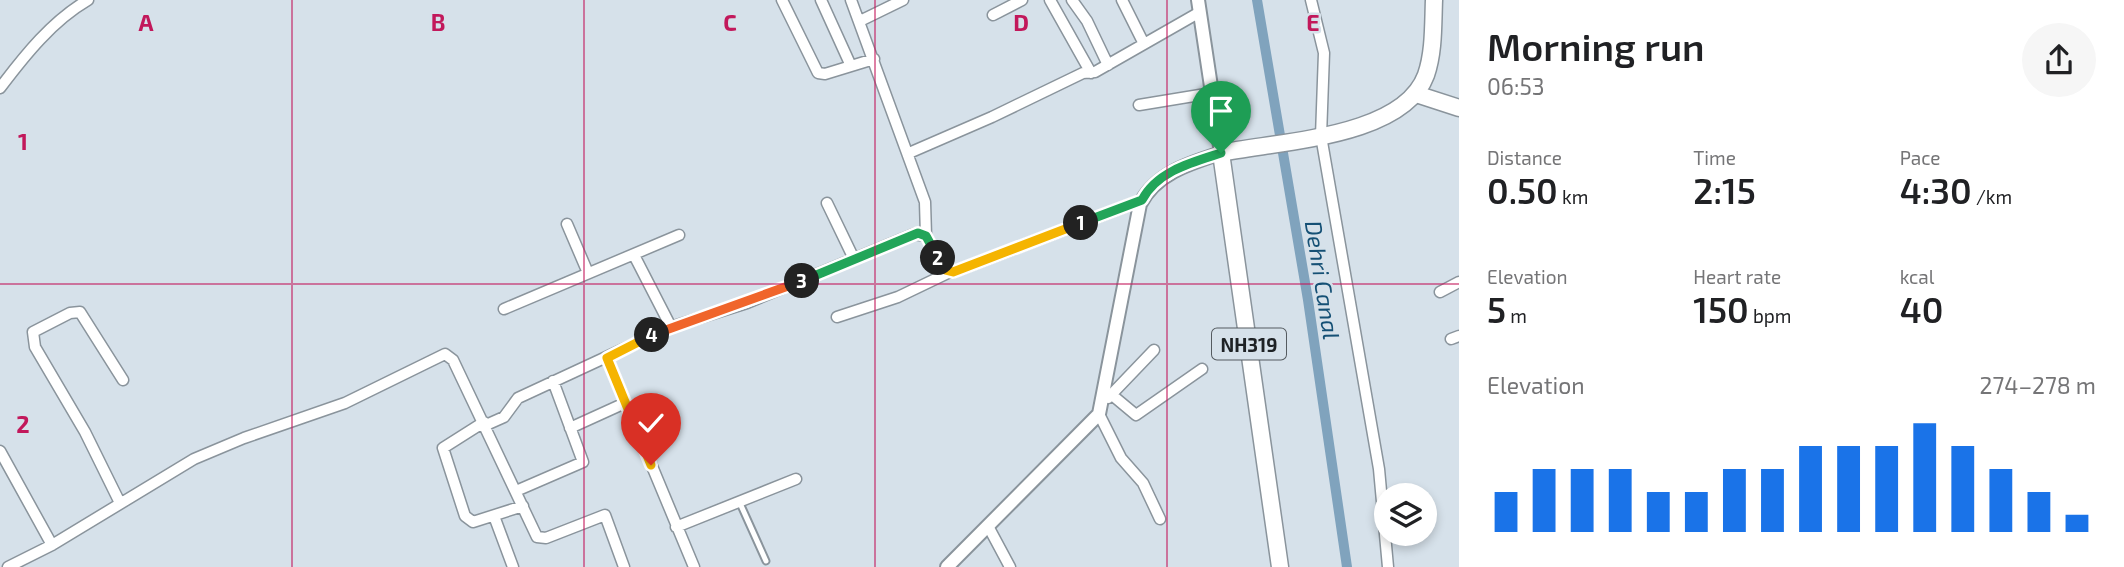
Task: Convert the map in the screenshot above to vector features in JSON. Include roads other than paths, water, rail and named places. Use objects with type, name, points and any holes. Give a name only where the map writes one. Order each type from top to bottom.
[{"type":"main road","points":[[1221,153],[1313,138],[1388,116],[1404,106],[1416,94],[1429,62],[1434,0]]},
{"type":"main road","points":[[1416,94],[1459,108]]},
{"type":"main road","name":"NH319","points":[[1221,153],[1280,567]]},
{"type":"street","points":[[0,88],[69,4],[88,0]]},
{"type":"street","points":[[782,0],[818,73],[825,74],[874,59]]},
{"type":"street","points":[[821,0],[851,66]]},
{"type":"street","points":[[851,0],[925,202],[926,236],[943,267],[950,272]]},
{"type":"street","points":[[860,21],[903,0]]},
{"type":"street","points":[[993,15],[1023,0]]},
{"type":"street","points":[[1050,0],[1091,73]]},
{"type":"street","points":[[1072,0],[1087,21],[1108,65]]},
{"type":"street","points":[[1122,0],[1144,44]]},
{"type":"street","points":[[1311,0],[1324,53],[1313,138],[1379,469],[1388,567]]},
{"type":"street","points":[[909,153],[1083,73],[1091,73],[1108,65],[1199,6],[1221,153],[1173,171],[1148,189],[1142,200],[1130,245],[1104,404],[1121,457],[1143,483],[1160,519]]},
{"type":"street","points":[[1139,105],[1212,93]]},
{"type":"street","points":[[836,317],[898,297],[950,272],[1142,200]]},
{"type":"street","points":[[827,203],[854,259]]},
{"type":"street","points":[[567,224],[588,273]]},
{"type":"street","points":[[523,506],[473,523],[467,519],[443,451],[445,445],[485,424],[502,419],[518,398],[671,327],[747,303],[914,234],[926,236]]},
{"type":"street","points":[[504,309],[588,273],[635,257],[679,235]]},
{"type":"street","points":[[635,257],[671,327]]},
{"type":"street","points":[[1440,292],[1459,282]]},
{"type":"street","points":[[120,503],[85,432],[35,347],[33,332],[70,313],[83,313],[123,380]]},
{"type":"street","points":[[947,567],[1154,350]]},
{"type":"street","points":[[8,567],[52,545],[218,447],[345,403],[442,354],[453,360],[535,536],[540,539],[606,516],[624,567]]},
{"type":"street","points":[[607,358],[694,567]]},
{"type":"street","points":[[1104,404],[1136,415],[1202,369]]},
{"type":"street","points":[[516,491],[582,463],[553,381]]},
{"type":"street","points":[[570,428],[625,403]]},
{"type":"street","points":[[0,451],[52,545]]},
{"type":"street","points":[[676,527],[796,479]]},
{"type":"street","points":[[494,516],[513,567]]},
{"type":"street","points":[[988,526],[1010,567]]},
{"type":"lane","points":[[739,501],[766,561]]},
{"type":"waterway","name":"Dehri Canal","points":[[1257,0],[1308,300],[1347,567]]}]
